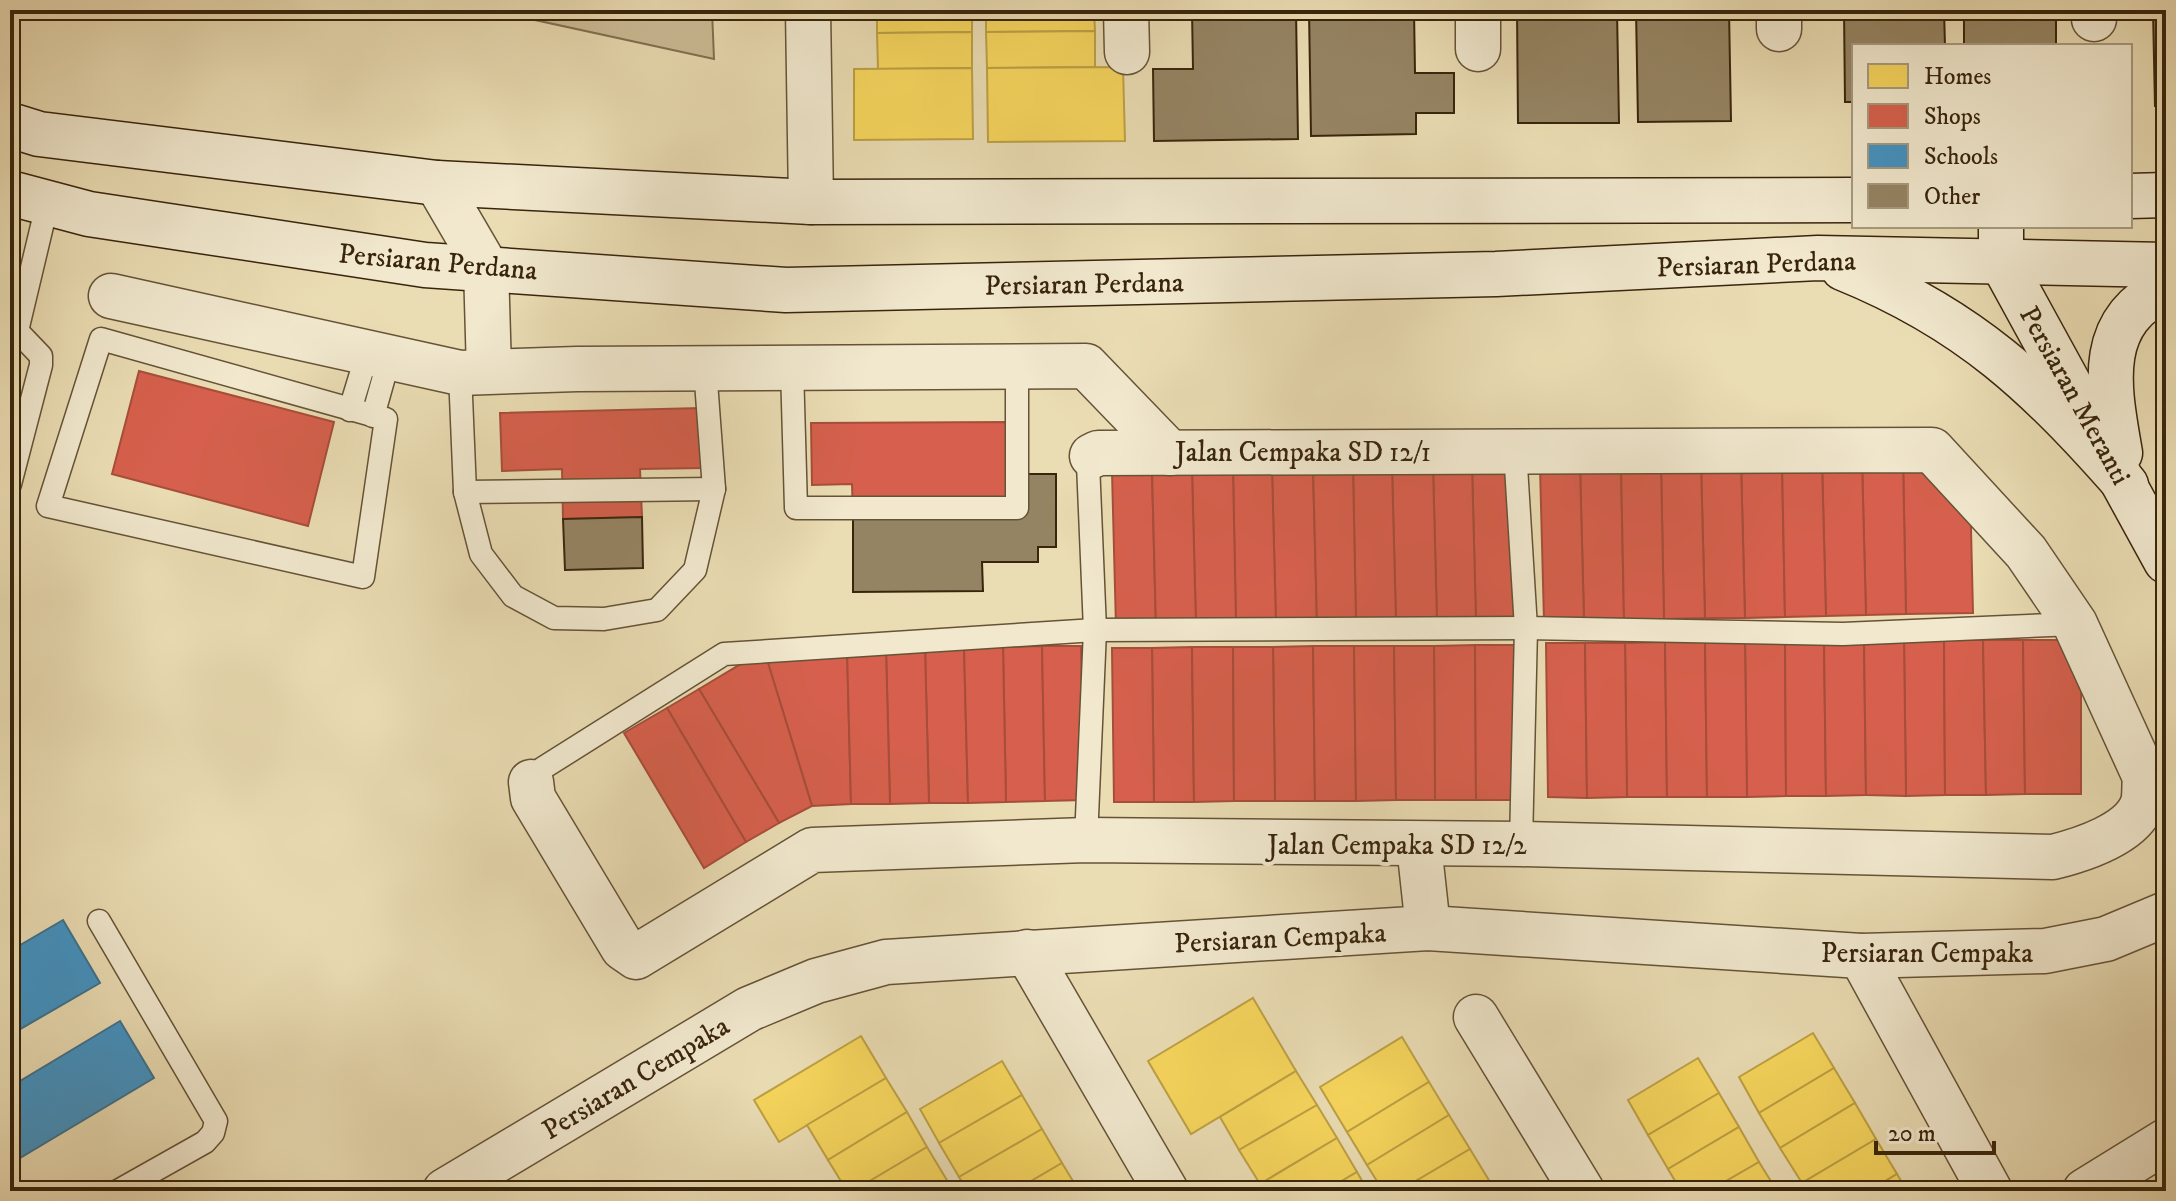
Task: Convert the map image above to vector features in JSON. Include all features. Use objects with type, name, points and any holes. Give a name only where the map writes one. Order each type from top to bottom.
[{"type":"street","points":[[808,10],[811,202]]},
{"type":"street","points":[[10,125],[39,134],[437,183],[811,202],[1852,200]]},
{"type":"street","points":[[437,183],[486,267],[474,372]]},
{"type":"street","points":[[2132,196],[2166,195]]},
{"type":"street","name":"Persiaran Perdana","points":[[28,199],[425,265],[786,290],[1496,274],[1818,258],[2001,243],[2166,265]]},
{"type":"street","name":"Persiaran Meranti","points":[[2001,243],[2166,561]]},
{"type":"street","points":[[1818,258],[1896,290],[1951,322],[2005,360],[2063,413],[2126,485]]},
{"type":"street","points":[[2126,485],[2111,396],[2111,350],[2132,309],[2166,288]]},
{"type":"street","points":[[111,296],[378,356],[474,372],[1086,366],[1170,453]]},
{"type":"street","name":"Jalan Cempaka SD 12/1","points":[[1092,456],[1098,453],[1515,450],[1932,450],[2026,552],[2075,624]]},
{"type":"street","name":"Jalan Cempaka SD 12/2","points":[[531,782],[533,798],[549,826],[623,948],[636,957],[812,850],[1086,840],[1521,844],[2053,857],[2088,849],[2121,828],[2143,804],[2145,777],[2075,624]]},
{"type":"street","points":[[1419,845],[1428,928]]},
{"type":"street","name":"Persiaran Cempaka","points":[[445,1191],[749,1009],[816,981],[886,962],[1428,928],[1861,956],[2045,951],[2106,939],[2166,914]]},
{"type":"street","points":[[1027,952],[1166,1191]]},
{"type":"street","points":[[1861,956],[1990,1191]]},
{"type":"street","points":[[1476,1017],[1582,1191]]},
{"type":"street","points":[[2085,1191],[2166,1141]]},
{"type":"lane","points":[[10,484],[41,365],[41,356],[14,330],[28,199]]},
{"type":"lane","points":[[101,339],[386,419],[363,577],[48,506],[101,339],[111,296]]},
{"type":"lane","points":[[350,410],[378,356]]},
{"type":"lane","points":[[373,416],[378,356]]},
{"type":"lane","points":[[792,368],[796,508],[1017,508],[1017,366]]},
{"type":"lane","points":[[474,372],[465,492],[481,554],[513,596],[554,618],[604,619],[657,610],[695,570],[714,489],[705,368]]},
{"type":"lane","points":[[1515,450],[1526,628],[1521,844]]},
{"type":"lane","points":[[1086,840],[1095,630],[1088,463],[1092,456]]},
{"type":"lane","points":[[465,492],[714,489]]},
{"type":"lane","points":[[531,782],[543,768],[724,654],[1095,630],[1526,628],[1843,634],[2075,624]]},
{"type":"lane","points":[[99,921],[216,1121],[213,1133],[205,1142],[118,1191]]},
{"type":"shaded area","points":[[489,10],[712,10],[714,59]]},
{"type":"building: Homes","points":[[877,10],[972,10],[972,32],[877,33]]},
{"type":"building: Homes","points":[[986,10],[1094,10],[1095,31],[986,32]]},
{"type":"building: Homes","points":[[1095,31],[1095,67],[987,68],[986,32]]},
{"type":"building: Homes","points":[[972,32],[972,68],[878,69],[877,33]]},
{"type":"building: Homes","points":[[1123,67],[1125,141],[988,142],[987,68]]},
{"type":"building: Homes","points":[[972,68],[973,139],[854,140],[854,69]]},
{"type":"building: Homes","points":[[1253,998],[1296,1071],[1191,1134],[1148,1061]]},
{"type":"building: Homes","points":[[1813,1033],[1834,1068],[1759,1113],[1739,1077]]},
{"type":"building: Homes","points":[[861,1036],[886,1078],[779,1142],[754,1100]]},
{"type":"building: Homes","points":[[1402,1037],[1429,1082],[1347,1132],[1320,1087]]},
{"type":"building: Homes","points":[[1698,1058],[1719,1093],[1648,1135],[1628,1100]]},
{"type":"building: Homes","points":[[1002,1061],[1022,1095],[939,1143],[920,1109]]},
{"type":"building: Homes","points":[[1834,1068],[1855,1103],[1780,1148],[1759,1113]]},
{"type":"building: Homes","points":[[1296,1071],[1317,1105],[1239,1150],[1220,1117]]},
{"type":"building: Homes","points":[[886,1078],[907,1112],[828,1160],[807,1125]]},
{"type":"building: Homes","points":[[1429,1082],[1449,1115],[1367,1165],[1347,1132]]},
{"type":"building: Homes","points":[[1719,1093],[1739,1127],[1668,1169],[1648,1135]]},
{"type":"building: Homes","points":[[1022,1095],[1042,1129],[959,1177],[939,1143]]},
{"type":"building: Homes","points":[[1855,1103],[1876,1139],[1802,1183],[1780,1148]]},
{"type":"building: Homes","points":[[1317,1105],[1337,1138],[1260,1184],[1239,1150]]},
{"type":"building: Homes","points":[[907,1112],[927,1147],[853,1191],[847,1191],[828,1160]]},
{"type":"building: Homes","points":[[1449,1115],[1470,1149],[1399,1191],[1383,1191],[1367,1165]]},
{"type":"building: Homes","points":[[1739,1127],[1759,1162],[1709,1191],[1681,1191],[1668,1169]]},
{"type":"building: Homes","points":[[1042,1129],[1062,1163],[1014,1191],[968,1191],[959,1177]]},
{"type":"building: Homes","points":[[1337,1138],[1357,1172],[1325,1191],[1264,1191],[1260,1184]]},
{"type":"building: Homes","points":[[1876,1139],[1897,1174],[1869,1191],[1806,1191],[1802,1183]]},
{"type":"building: Homes","points":[[927,1147],[948,1182],[932,1191],[853,1191]]},
{"type":"building: Homes","points":[[1470,1149],[1490,1182],[1475,1191],[1399,1191]]},
{"type":"building: Homes","points":[[1759,1162],[1777,1191],[1709,1191]]},
{"type":"building: Homes","points":[[1062,1163],[1079,1191],[1014,1191]]},
{"type":"building: Homes","points":[[1357,1172],[1368,1191],[1325,1191]]},
{"type":"building: Homes","points":[[1897,1174],[1907,1191],[1869,1191]]},
{"type":"building: Homes","points":[[948,1182],[953,1191],[932,1191]]},
{"type":"building: Homes","points":[[1490,1182],[1495,1191],[1475,1191]]},
{"type":"building: Shops","points":[[139,371],[334,422],[308,526],[112,474]]},
{"type":"building: Shops","points":[[701,408],[703,468],[640,469],[642,517],[563,519],[562,469],[502,471],[500,413]]},
{"type":"building: Shops","points":[[1008,422],[1009,515],[853,516],[852,484],[812,485],[811,423]]},
{"type":"building: Shops","points":[[1903,460],[1970,487],[1973,613],[1906,614]]},
{"type":"building: Shops","points":[[1903,460],[1906,614],[1866,615],[1862,461]]},
{"type":"building: Shops","points":[[1862,461],[1866,615],[1826,616],[1822,462]]},
{"type":"building: Shops","points":[[1782,462],[1785,617],[1745,618],[1741,463]]},
{"type":"building: Shops","points":[[1782,462],[1822,462],[1826,616],[1785,617]]},
{"type":"building: Shops","points":[[1741,463],[1745,618],[1705,618],[1701,464]]},
{"type":"building: Shops","points":[[1513,464],[1517,620],[1476,621],[1472,465]]},
{"type":"building: Shops","points":[[1701,464],[1705,618],[1664,619],[1661,465]]},
{"type":"building: Shops","points":[[1472,465],[1476,621],[1437,622],[1433,466]]},
{"type":"building: Shops","points":[[1621,465],[1624,619],[1584,620],[1580,466]]},
{"type":"building: Shops","points":[[1621,465],[1661,465],[1664,619],[1624,619]]},
{"type":"building: Shops","points":[[1433,466],[1437,622],[1396,622],[1392,467]]},
{"type":"building: Shops","points":[[1580,466],[1584,620],[1544,621],[1540,467]]},
{"type":"building: Shops","points":[[1392,467],[1396,622],[1356,623],[1353,468]]},
{"type":"building: Shops","points":[[1313,468],[1317,624],[1276,624],[1272,469]]},
{"type":"building: Shops","points":[[1313,468],[1353,468],[1356,623],[1317,624]]},
{"type":"building: Shops","points":[[1272,469],[1276,624],[1236,625],[1233,470]]},
{"type":"building: Shops","points":[[1233,470],[1236,625],[1196,626],[1192,471]]},
{"type":"building: Shops","points":[[1152,471],[1156,627],[1116,627],[1112,472]]},
{"type":"building: Shops","points":[[1152,471],[1192,471],[1196,626],[1156,627]]},
{"type":"building: Shops","points":[[1944,640],[1945,795],[1906,796],[1904,641]]},
{"type":"building: Shops","points":[[1944,640],[1983,640],[1986,795],[1945,795]]},
{"type":"building: Shops","points":[[1983,640],[2023,640],[2025,794],[1986,795]]},
{"type":"building: Shops","points":[[2023,640],[2065,640],[2081,666],[2081,794],[2025,794]]},
{"type":"building: Shops","points":[[1785,641],[1786,796],[1747,797],[1745,642]]},
{"type":"building: Shops","points":[[1785,641],[1824,641],[1826,796],[1786,796]]},
{"type":"building: Shops","points":[[1824,641],[1864,641],[1866,795],[1826,796]]},
{"type":"building: Shops","points":[[1864,641],[1904,641],[1906,796],[1866,795]]},
{"type":"building: Shops","points":[[1665,642],[1667,797],[1627,797],[1625,643]]},
{"type":"building: Shops","points":[[1665,642],[1705,642],[1707,797],[1667,797]]},
{"type":"building: Shops","points":[[1705,642],[1745,642],[1747,797],[1707,797]]},
{"type":"building: Shops","points":[[1546,643],[1585,643],[1587,798],[1548,797]]},
{"type":"building: Shops","points":[[1585,643],[1625,643],[1627,797],[1587,798]]},
{"type":"building: Shops","points":[[1475,645],[1476,800],[1435,800],[1434,646]]},
{"type":"building: Shops","points":[[1475,645],[1515,645],[1516,800],[1476,800]]},
{"type":"building: Shops","points":[[1042,646],[1045,801],[1006,802],[1003,647]]},
{"type":"building: Shops","points":[[1042,646],[1081,646],[1084,800],[1045,801]]},
{"type":"building: Shops","points":[[1313,646],[1315,801],[1275,801],[1273,647]]},
{"type":"building: Shops","points":[[1313,646],[1354,646],[1356,801],[1315,801]]},
{"type":"building: Shops","points":[[1354,646],[1394,646],[1396,800],[1356,801]]},
{"type":"building: Shops","points":[[1394,646],[1434,646],[1435,800],[1396,800]]},
{"type":"building: Shops","points":[[964,647],[968,803],[929,803],[925,648]]},
{"type":"building: Shops","points":[[964,647],[1003,647],[1006,802],[968,803]]},
{"type":"building: Shops","points":[[1192,647],[1194,802],[1154,802],[1152,648]]},
{"type":"building: Shops","points":[[1192,647],[1233,647],[1234,801],[1194,802]]},
{"type":"building: Shops","points":[[1233,647],[1273,647],[1275,801],[1234,801]]},
{"type":"building: Shops","points":[[925,648],[929,803],[890,804],[886,649]]},
{"type":"building: Shops","points":[[1112,648],[1152,648],[1154,802],[1114,802]]},
{"type":"building: Shops","points":[[847,649],[851,804],[812,806],[764,650]]},
{"type":"building: Shops","points":[[847,649],[886,649],[890,804],[851,804]]},
{"type":"building: Shops","points":[[764,650],[812,806],[779,823],[699,689]]},
{"type":"building: Shops","points":[[699,689],[779,823],[746,842],[667,708]]},
{"type":"building: Shops","points":[[667,708],[746,842],[704,868],[624,733]]},
{"type":"building: Schools","points":[[10,883],[20,901],[10,907]]},
{"type":"building: Schools","points":[[63,920],[100,983],[10,1035],[10,951]]},
{"type":"building: Schools","points":[[120,1021],[154,1078],[10,1164],[10,1087]]},
{"type":"building: Other","points":[[1192,10],[1296,10],[1298,139],[1154,141],[1153,69],[1193,69]]},
{"type":"building: Other","points":[[1309,10],[1414,10],[1415,73],[1454,73],[1454,113],[1416,113],[1416,134],[1311,136]]},
{"type":"building: Other","points":[[1517,10],[1617,10],[1619,123],[1518,123]]},
{"type":"building: Other","points":[[1636,10],[1729,10],[1731,121],[1638,122]]},
{"type":"building: Other","points":[[1844,10],[1944,10],[1945,44],[1852,44],[1852,102],[1845,102]]},
{"type":"building: Other","points":[[1964,10],[2056,10],[2056,44],[1964,44]]},
{"type":"building: Other","points":[[2153,10],[2166,10],[2166,106],[2155,106]]},
{"type":"building: Other","points":[[1008,474],[1056,474],[1056,547],[1038,547],[1038,562],[982,562],[983,591],[853,592],[853,516],[1009,515]]},
{"type":"building: Other","points":[[642,517],[643,568],[565,570],[563,519]]}]
